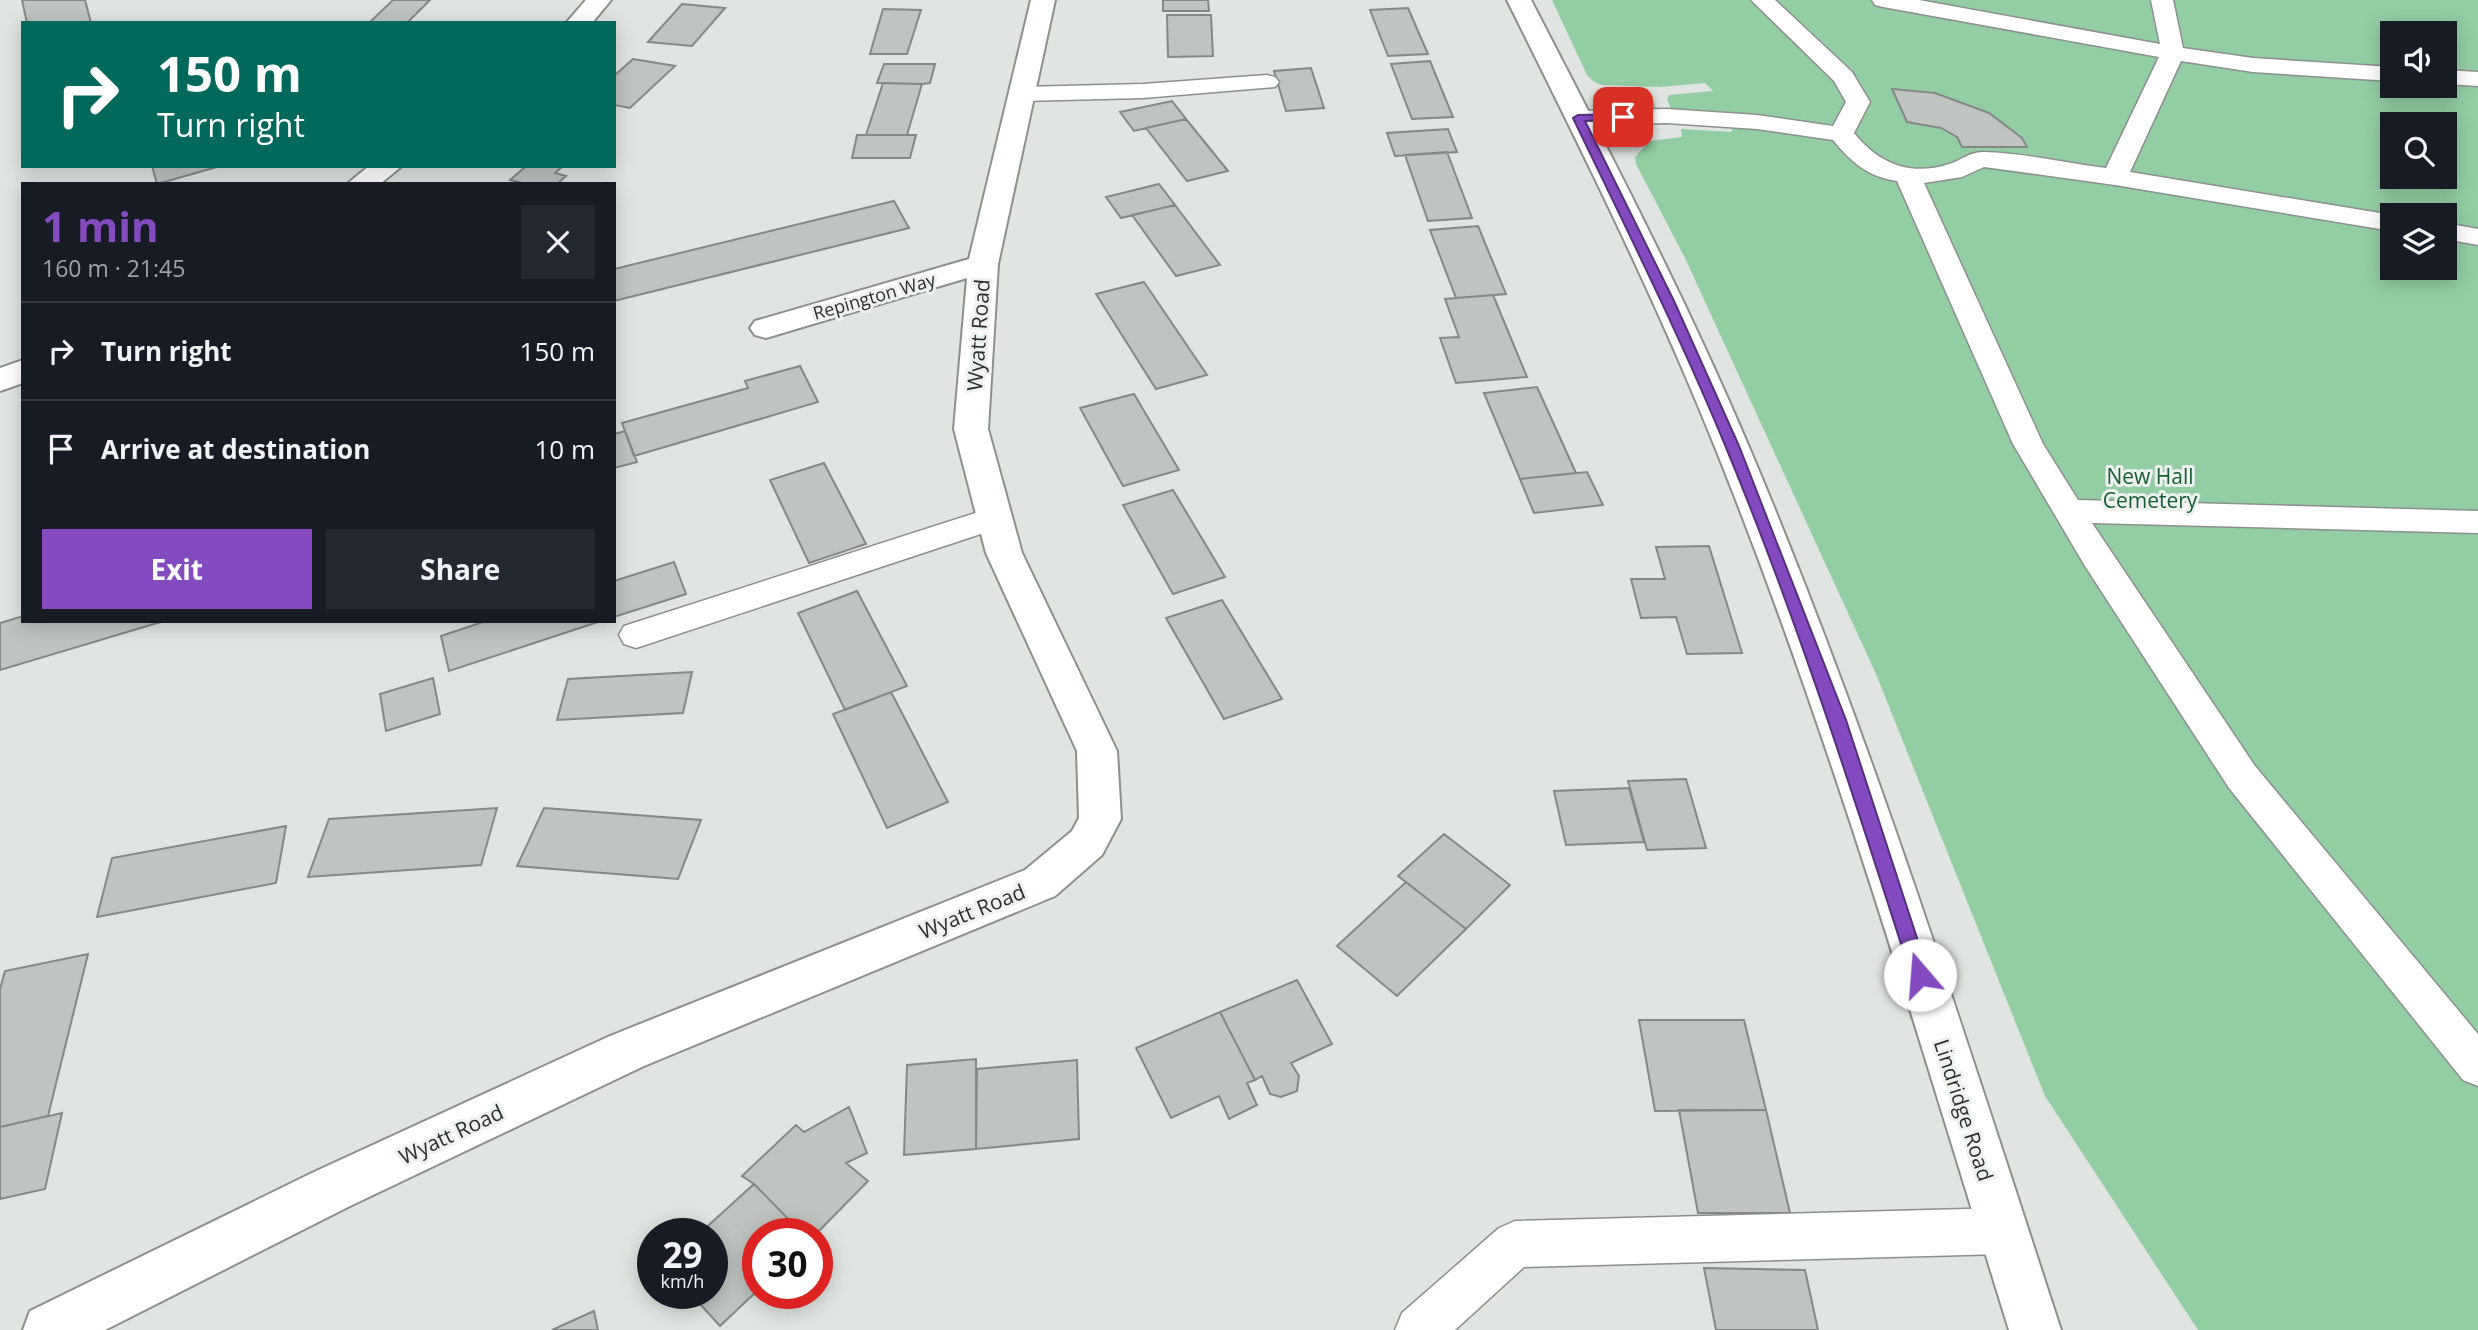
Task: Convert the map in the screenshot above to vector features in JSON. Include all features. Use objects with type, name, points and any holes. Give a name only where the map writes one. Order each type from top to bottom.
[{"type":"street","points":[[580,21],[599,0]]},
{"type":"street","name":"Wyatt Road","points":[[49,1330],[332,1189],[626,1051],[1040,883],[1060,869],[1087,843],[1100,819],[1097,751],[1004,553],[971,429],[983,264],[1043,0]]},
{"type":"street","name":"Lindridge Road","points":[[1518,0],[1668,301],[1756,507],[1837,720],[2035,1330]]},
{"type":"street","points":[[363,182],[385,168]]},
{"type":"street","name":"Repington Way","points":[[766,328],[983,264]]},
{"type":"street","points":[[0,381],[21,371]]},
{"type":"lane","points":[[1762,0],[1844,77],[1858,102],[1841,134]]},
{"type":"lane","points":[[1883,0],[2253,65],[2380,73]]},
{"type":"lane","points":[[2115,177],[2173,53],[2162,0]]},
{"type":"lane","points":[[2457,78],[2478,79]]},
{"type":"lane","points":[[1022,94],[1268,85]]},
{"type":"lane","points":[[1578,118],[1667,116],[1756,122],[1841,134],[1861,158],[1887,172],[1921,176],[1953,172],[1980,159],[2115,177],[2380,221]]},
{"type":"lane","points":[[1907,174],[2028,444],[2069,511],[2242,777],[2478,1066]]},
{"type":"lane","points":[[2457,233],[2478,237]]},
{"type":"lane","points":[[2069,511],[2478,522]]},
{"type":"lane","points":[[636,635],[994,518]]},
{"type":"lane","points":[[1419,1330],[1515,1244],[2003,1231]]},
{"type":"green space","name":"New Hall Cemetery","points":[[1552,0],[2478,0],[2478,1330],[2198,1330],[2045,1096],[1876,674],[1685,258],[1636,164],[1635,157],[1650,141],[1682,137],[1681,129],[1732,132],[1731,112],[1671,109],[1667,99],[1669,95],[1713,91],[1705,83],[1659,87],[1602,85],[1587,75]]},
{"type":"green space","points":[[1646,94],[1652,96],[1656,109],[1616,104],[1593,95]]},
{"type":"building","points":[[22,0],[85,0],[90,21],[27,21]]},
{"type":"building","points":[[393,0],[430,0],[409,21],[371,21]]},
{"type":"building","points":[[1163,0],[1208,0],[1209,11],[1163,11]]},
{"type":"building","points":[[682,4],[725,8],[692,46],[648,42]]},
{"type":"building","points":[[1408,8],[1428,54],[1388,56],[1370,10]]},
{"type":"building","points":[[883,9],[921,10],[907,54],[870,54]]},
{"type":"building","points":[[1167,15],[1211,15],[1213,56],[1168,57]]},
{"type":"building","points":[[633,59],[675,66],[630,108],[616,105],[616,74]]},
{"type":"building","points":[[1430,61],[1453,117],[1412,119],[1391,64]]},
{"type":"building","points":[[884,64],[935,64],[930,83],[877,83]]},
{"type":"building","points":[[1311,68],[1324,108],[1286,111],[1274,71]]},
{"type":"building","points":[[883,83],[922,84],[907,135],[866,135]]},
{"type":"building","points":[[1892,89],[1935,93],[1989,113],[2022,138],[2027,147],[1962,147],[1957,137],[1941,128],[1907,122]]},
{"type":"building","points":[[1172,101],[1186,119],[1134,131],[1120,112]]},
{"type":"building","points":[[1186,119],[1228,171],[1187,181],[1146,128]]},
{"type":"building","points":[[1448,129],[1457,152],[1395,156],[1387,133]]},
{"type":"building","points":[[857,135],[916,135],[910,158],[852,158]]},
{"type":"building","points":[[1447,152],[1472,218],[1428,221],[1405,155]]},
{"type":"building","points":[[153,168],[213,168],[164,182],[156,182]]},
{"type":"building","points":[[524,168],[561,168],[555,173],[566,176],[559,182],[510,180]]},
{"type":"building","points":[[1159,184],[1175,205],[1121,218],[1106,197]]},
{"type":"building","points":[[894,201],[909,228],[616,301],[616,269]]},
{"type":"building","points":[[1175,205],[1220,265],[1176,276],[1132,215]]},
{"type":"building","points":[[1478,226],[1506,294],[1456,298],[1430,230]]},
{"type":"building","points":[[1144,282],[1207,375],[1156,389],[1096,294]]},
{"type":"building","points":[[1493,295],[1527,377],[1456,383],[1440,338],[1459,337],[1445,299]]},
{"type":"building","points":[[800,366],[818,402],[634,456],[622,423],[748,388],[745,381]]},
{"type":"building","points":[[1537,387],[1576,473],[1520,479],[1484,393]]},
{"type":"building","points":[[1134,394],[1179,470],[1123,486],[1080,408]]},
{"type":"building","points":[[625,431],[637,462],[616,467],[616,433]]},
{"type":"building","points":[[824,463],[866,544],[809,563],[770,480]]},
{"type":"building","points":[[1587,472],[1603,505],[1534,513],[1520,479]]},
{"type":"building","points":[[1173,490],[1225,577],[1173,594],[1123,505]]},
{"type":"building","points":[[1709,546],[1742,653],[1687,654],[1676,617],[1641,618],[1631,579],[1665,579],[1656,547]]},
{"type":"building","points":[[674,562],[686,594],[616,616],[616,580]]},
{"type":"building","points":[[857,591],[907,686],[845,710],[798,613]]},
{"type":"building","points":[[1222,600],[1282,699],[1224,719],[1166,618]]},
{"type":"building","points":[[21,617],[21,623],[157,623],[0,670],[0,623]]},
{"type":"building","points":[[480,623],[595,623],[449,671],[441,636]]},
{"type":"building","points":[[692,672],[683,713],[557,720],[568,679]]},
{"type":"building","points":[[433,678],[440,714],[386,731],[380,694]]},
{"type":"building","points":[[891,692],[948,802],[887,828],[833,714]]},
{"type":"building","points":[[1686,779],[1706,848],[1647,850],[1628,781]]},
{"type":"building","points":[[1629,788],[1644,842],[1566,845],[1554,791]]},
{"type":"building","points":[[497,808],[481,865],[308,877],[329,819]]},
{"type":"building","points":[[544,808],[701,820],[678,879],[517,866]]},
{"type":"building","points":[[286,826],[276,883],[97,917],[112,858]]},
{"type":"building","points":[[1444,834],[1510,885],[1466,929],[1398,876]]},
{"type":"building","points":[[1406,882],[1466,929],[1397,996],[1337,946]]},
{"type":"building","points":[[88,954],[48,1116],[0,1127],[0,989],[5,971]]},
{"type":"building","points":[[1297,980],[1332,1044],[1291,1063],[1299,1076],[1297,1091],[1281,1097],[1270,1094],[1262,1076],[1255,1080],[1220,1012]]},
{"type":"building","points":[[1220,1012],[1255,1080],[1247,1083],[1257,1105],[1229,1119],[1219,1096],[1171,1118],[1136,1048]]},
{"type":"building","points":[[1639,1020],[1744,1020],[1766,1110],[1655,1111]]},
{"type":"building","points":[[976,1059],[976,1149],[904,1155],[907,1065]]},
{"type":"building","points":[[1077,1060],[1079,1139],[976,1149],[977,1069]]},
{"type":"building","points":[[849,1107],[867,1153],[846,1163],[868,1181],[832,1218],[787,1218],[754,1184],[742,1176],[796,1125],[804,1132]]},
{"type":"building","points":[[1679,1110],[1766,1110],[1790,1213],[1698,1213]]},
{"type":"building","points":[[62,1113],[45,1189],[0,1199],[0,1127]]},
{"type":"building","points":[[754,1184],[787,1218],[742,1218],[742,1305],[720,1326],[705,1309],[728,1309],[728,1218],[717,1218]]},
{"type":"building","points":[[1704,1268],[1805,1270],[1818,1330],[1716,1330]]},
{"type":"building","points":[[594,1311],[598,1330],[552,1330]]},
{"type":"route","points":[[1623,117],[1578,118],[1668,301],[1732,446],[1837,720],[1920,975]]}]
